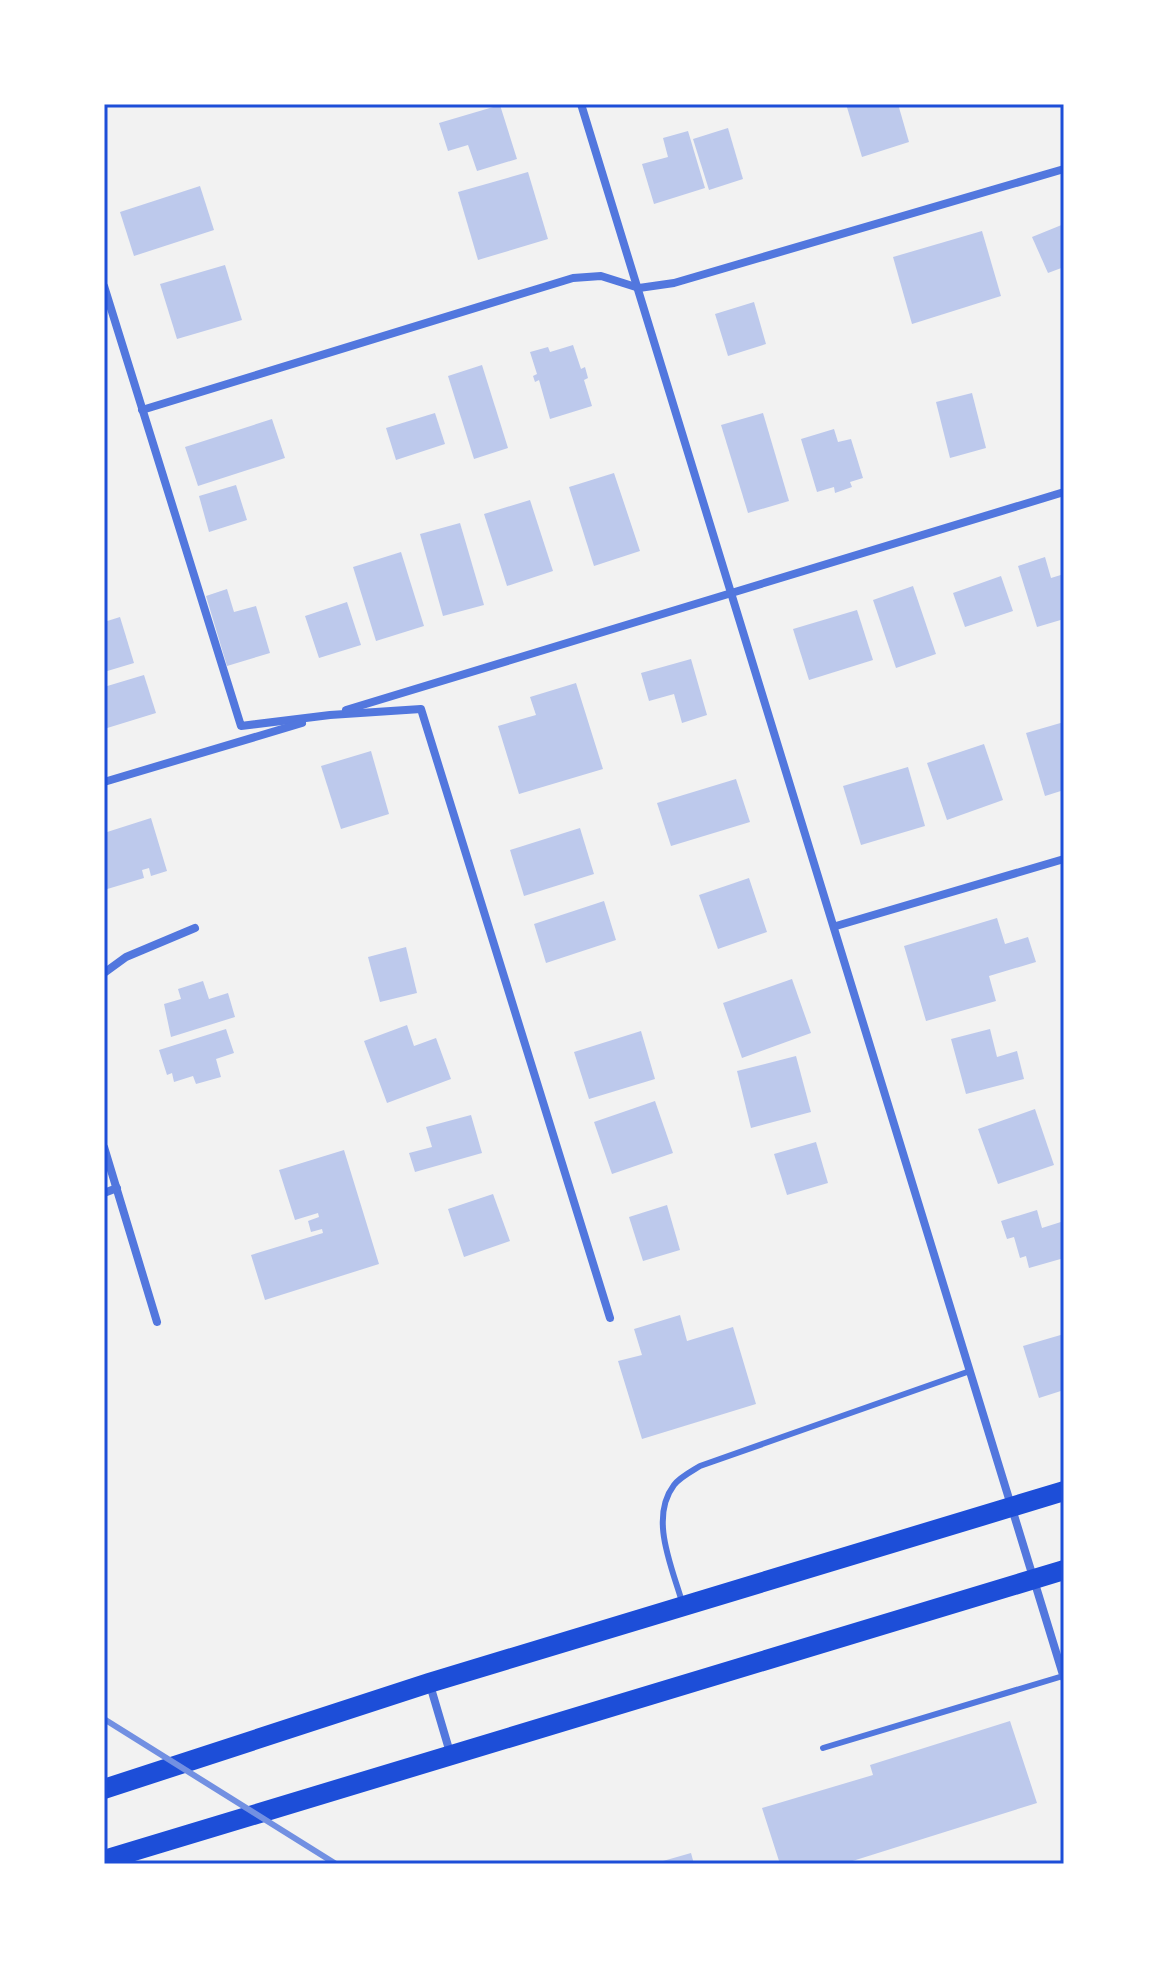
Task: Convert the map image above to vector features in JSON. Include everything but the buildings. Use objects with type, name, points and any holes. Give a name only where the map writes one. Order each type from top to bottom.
[{"type":"main road","points":[[104,1789],[429,1683],[1064,1491]]},
{"type":"main road","points":[[104,1860],[1064,1570]]},
{"type":"street","points":[[581,104],[836,926],[1064,1677]]},
{"type":"street","points":[[142,410],[573,278],[601,276],[639,288],[674,283],[1064,169]]},
{"type":"street","points":[[104,286],[241,726],[330,715],[421,709],[610,1318]]},
{"type":"street","points":[[104,782],[1064,492]]},
{"type":"street","points":[[836,926],[1064,859]]},
{"type":"street","points":[[104,973],[126,957],[195,928]]},
{"type":"street","points":[[104,1147],[157,1322]]},
{"type":"street","points":[[104,1193],[117,1188]]},
{"type":"street","points":[[429,1683],[451,1757]]},
{"type":"lane","points":[[683,1606],[664,1542],[663,1507],[675,1484],[700,1466],[970,1371]]},
{"type":"lane","points":[[823,1748],[1064,1677]]},
{"type":"railway","points":[[104,1719],[336,1864]]}]
